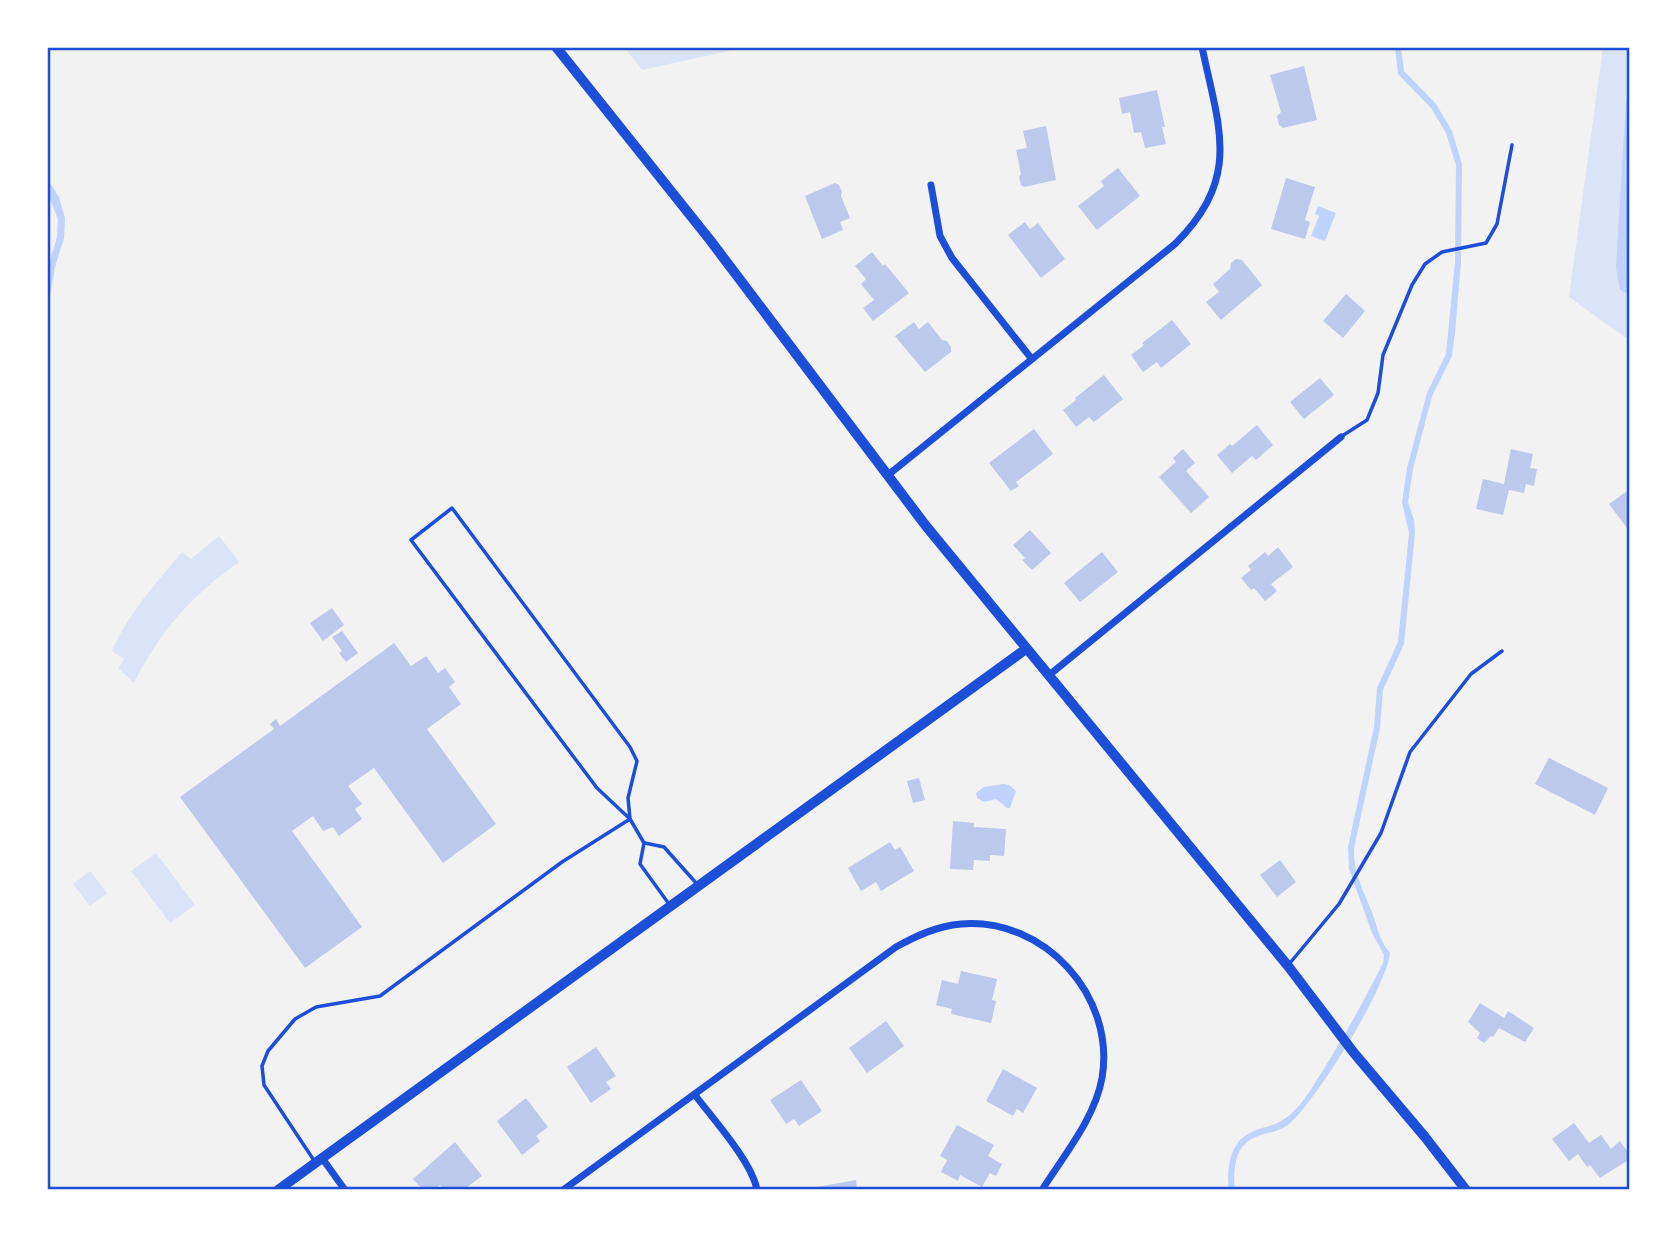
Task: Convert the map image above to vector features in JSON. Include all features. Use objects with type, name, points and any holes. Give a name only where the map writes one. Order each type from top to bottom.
[{"type":"main road","points":[[556,47],[710,240],[926,526],[1288,966],[1354,1053],[1466,1190]]},
{"type":"street","points":[[888,475],[1175,244],[1204,210],[1216,181],[1221,152],[1202,47]]},
{"type":"street","points":[[931,185],[940,236],[952,258],[1031,358]]},
{"type":"street","points":[[1048,676],[1341,437]]},
{"type":"street","points":[[278,1190],[1026,649]]},
{"type":"street","points":[[563,1190],[896,947],[920,934],[962,924],[1011,930],[1054,953],[1074,973],[1087,992],[1102,1033],[1102,1077],[1097,1097],[1090,1113],[1042,1190]]},
{"type":"street","points":[[695,1095],[744,1162],[757,1190]]},
{"type":"street","points":[[319,1161],[345,1190]]},
{"type":"lane","points":[[1341,437],[1367,421],[1378,393],[1383,355],[1412,285],[1425,264],[1442,252],[1486,243],[1497,224],[1512,145]]},
{"type":"lane","points":[[630,819],[628,798],[637,761],[630,747],[452,508],[411,540],[597,788],[630,819],[644,843],[640,864],[671,906]]},
{"type":"lane","points":[[1288,966],[1339,904],[1381,832],[1410,752],[1471,674],[1502,651]]},
{"type":"lane","points":[[319,1161],[264,1085],[262,1066],[268,1051],[295,1020],[316,1007],[380,996],[562,862],[630,819]]},
{"type":"lane","points":[[644,843],[664,847],[699,885]]},
{"type":"shaded area","points":[[624,47],[746,47],[642,70]]},
{"type":"shaded area","points":[[1603,47],[1630,47],[1620,290],[1630,295],[1630,341],[1569,297]]},
{"type":"shaded area","points":[[219,536],[239,562],[206,588],[178,616],[155,647],[134,683],[118,668],[124,659],[112,651],[126,624],[182,552],[191,559]]},
{"type":"shaded area","points":[[156,853],[195,905],[170,923],[131,871]]},
{"type":"shaded area","points":[[90,871],[107,893],[90,906],[73,884]]},
{"type":"water","points":[[1395,47],[1401,47],[1404,71],[1436,104],[1452,131],[1462,164],[1461,262],[1452,356],[1432,396],[1413,469],[1408,502],[1415,533],[1404,644],[1383,690],[1380,728],[1354,848],[1359,881],[1381,939],[1390,953],[1386,970],[1363,1017],[1316,1093],[1284,1128],[1255,1137],[1241,1148],[1235,1166],[1235,1190],[1229,1190],[1229,1166],[1238,1143],[1250,1133],[1282,1121],[1302,1102],[1340,1041],[1383,963],[1384,955],[1372,933],[1349,869],[1348,847],[1374,727],[1377,688],[1398,642],[1409,533],[1402,502],[1407,468],[1427,393],[1446,354],[1455,261],[1456,165],[1446,133],[1431,108],[1398,74]]},
{"type":"water","points":[[1630,90],[1630,295],[1620,290],[1616,267],[1626,101]]},
{"type":"water","points":[[47,178],[59,197],[65,218],[64,238],[55,267],[47,313],[47,271],[57,237],[58,219],[47,192]]},
{"type":"water","points":[[1318,206],[1336,213],[1325,241],[1311,236],[1319,216],[1315,214]]},
{"type":"water","points":[[1003,784],[1016,791],[1010,808],[996,799],[984,802],[977,798],[976,793],[984,787]]},
{"type":"building","points":[[1304,66],[1317,120],[1283,128],[1279,125],[1277,116],[1281,112],[1270,75]]},
{"type":"building","points":[[1157,90],[1166,144],[1145,148],[1141,132],[1134,133],[1130,112],[1122,114],[1119,98]]},
{"type":"building","points":[[1046,126],[1056,180],[1024,187],[1019,177],[1021,174],[1016,150],[1027,148],[1023,131]]},
{"type":"building","points":[[1118,168],[1140,196],[1097,230],[1078,206],[1104,186],[1101,181]]},
{"type":"building","points":[[1286,178],[1315,187],[1305,220],[1310,222],[1305,239],[1271,229]]},
{"type":"building","points":[[835,183],[842,192],[841,196],[850,218],[840,222],[843,230],[822,239],[805,196]]},
{"type":"building","points":[[1025,222],[1030,229],[1038,223],[1065,259],[1041,278],[1008,235]]},
{"type":"building","points":[[872,252],[909,293],[873,321],[863,308],[874,300],[861,284],[866,279],[855,266]]},
{"type":"building","points":[[1236,259],[1242,260],[1262,285],[1221,320],[1206,302],[1219,292],[1213,284],[1230,269],[1231,263]]},
{"type":"building","points":[[1346,294],[1365,311],[1343,338],[1323,321]]},
{"type":"building","points":[[1172,320],[1191,344],[1161,368],[1157,362],[1143,372],[1131,355]]},
{"type":"building","points":[[914,322],[919,329],[928,322],[951,347],[951,352],[925,372],[895,336]]},
{"type":"building","points":[[1104,375],[1123,399],[1094,422],[1089,417],[1076,427],[1063,410]]},
{"type":"building","points":[[1320,378],[1334,395],[1304,419],[1290,402]]},
{"type":"building","points":[[1257,425],[1273,445],[1256,460],[1252,456],[1232,473],[1217,455]]},
{"type":"building","points":[[1034,429],[1053,454],[1016,482],[1019,486],[1011,491],[989,463]]},
{"type":"building","points":[[1183,449],[1195,463],[1186,471],[1209,497],[1191,513],[1159,477],[1176,462],[1173,458]]},
{"type":"building","points":[[1511,449],[1533,454],[1530,468],[1537,469],[1534,486],[1526,484],[1524,493],[1509,490],[1503,515],[1476,509],[1483,479],[1504,484]]},
{"type":"building","points":[[1630,489],[1630,532],[1609,504]]},
{"type":"building","points":[[1030,530],[1051,553],[1032,570],[1013,545]]},
{"type":"building","points":[[1278,547],[1293,567],[1271,584],[1277,591],[1265,601],[1241,578],[1251,570],[1248,566],[1265,552],[1268,556]]},
{"type":"building","points":[[1102,552],[1118,572],[1080,602],[1064,583]]},
{"type":"building","points":[[332,608],[344,625],[323,641],[310,623]]},
{"type":"building","points":[[342,631],[358,653],[346,662],[332,637]]},
{"type":"building","points":[[394,643],[411,666],[426,656],[438,673],[445,668],[455,682],[449,687],[461,704],[427,729],[496,824],[443,863],[374,768],[348,786],[362,804],[355,809],[362,819],[339,836],[333,827],[323,831],[313,816],[292,831],[362,927],[305,968],[180,797],[274,729],[270,724],[276,719],[280,726]]},
{"type":"building","points":[[1549,758],[1608,788],[1595,815],[1535,784]]},
{"type":"building","points":[[919,778],[925,800],[913,803],[907,781]]},
{"type":"building","points":[[953,821],[974,823],[974,827],[1006,829],[1004,856],[990,855],[990,861],[974,860],[973,870],[950,869]]},
{"type":"building","points":[[890,842],[895,850],[900,847],[914,871],[881,891],[876,882],[861,891],[848,868]]},
{"type":"building","points":[[1280,860],[1296,882],[1277,897],[1260,875]]},
{"type":"building","points":[[961,971],[997,979],[992,1000],[996,1001],[991,1023],[951,1014],[952,1009],[936,1005],[942,980],[958,984]]},
{"type":"building","points":[[1480,1003],[1504,1018],[1508,1011],[1534,1028],[1525,1042],[1499,1028],[1493,1037],[1484,1043],[1477,1038],[1480,1033],[1468,1022]]},
{"type":"building","points":[[886,1021],[904,1046],[867,1073],[849,1048]]},
{"type":"building","points":[[596,1047],[616,1076],[606,1082],[611,1089],[591,1103],[567,1067]]},
{"type":"building","points":[[1003,1069],[1037,1088],[1023,1113],[1017,1109],[1013,1116],[986,1101]]},
{"type":"building","points":[[801,1080],[822,1111],[799,1126],[794,1119],[786,1124],[770,1100]]},
{"type":"building","points":[[526,1098],[548,1127],[536,1136],[540,1141],[522,1155],[497,1121]]},
{"type":"building","points":[[1574,1123],[1589,1143],[1601,1135],[1611,1149],[1620,1141],[1630,1159],[1600,1178],[1590,1165],[1587,1167],[1578,1154],[1569,1161],[1552,1139]]},
{"type":"building","points":[[957,1125],[994,1145],[988,1156],[1002,1164],[996,1176],[990,1173],[982,1187],[960,1175],[958,1181],[941,1172],[947,1160],[940,1156]]},
{"type":"building","points":[[455,1142],[482,1176],[463,1190],[445,1190],[440,1185],[434,1190],[423,1190],[413,1179]]},
{"type":"building","points":[[856,1180],[857,1190],[818,1190],[817,1187]]}]
